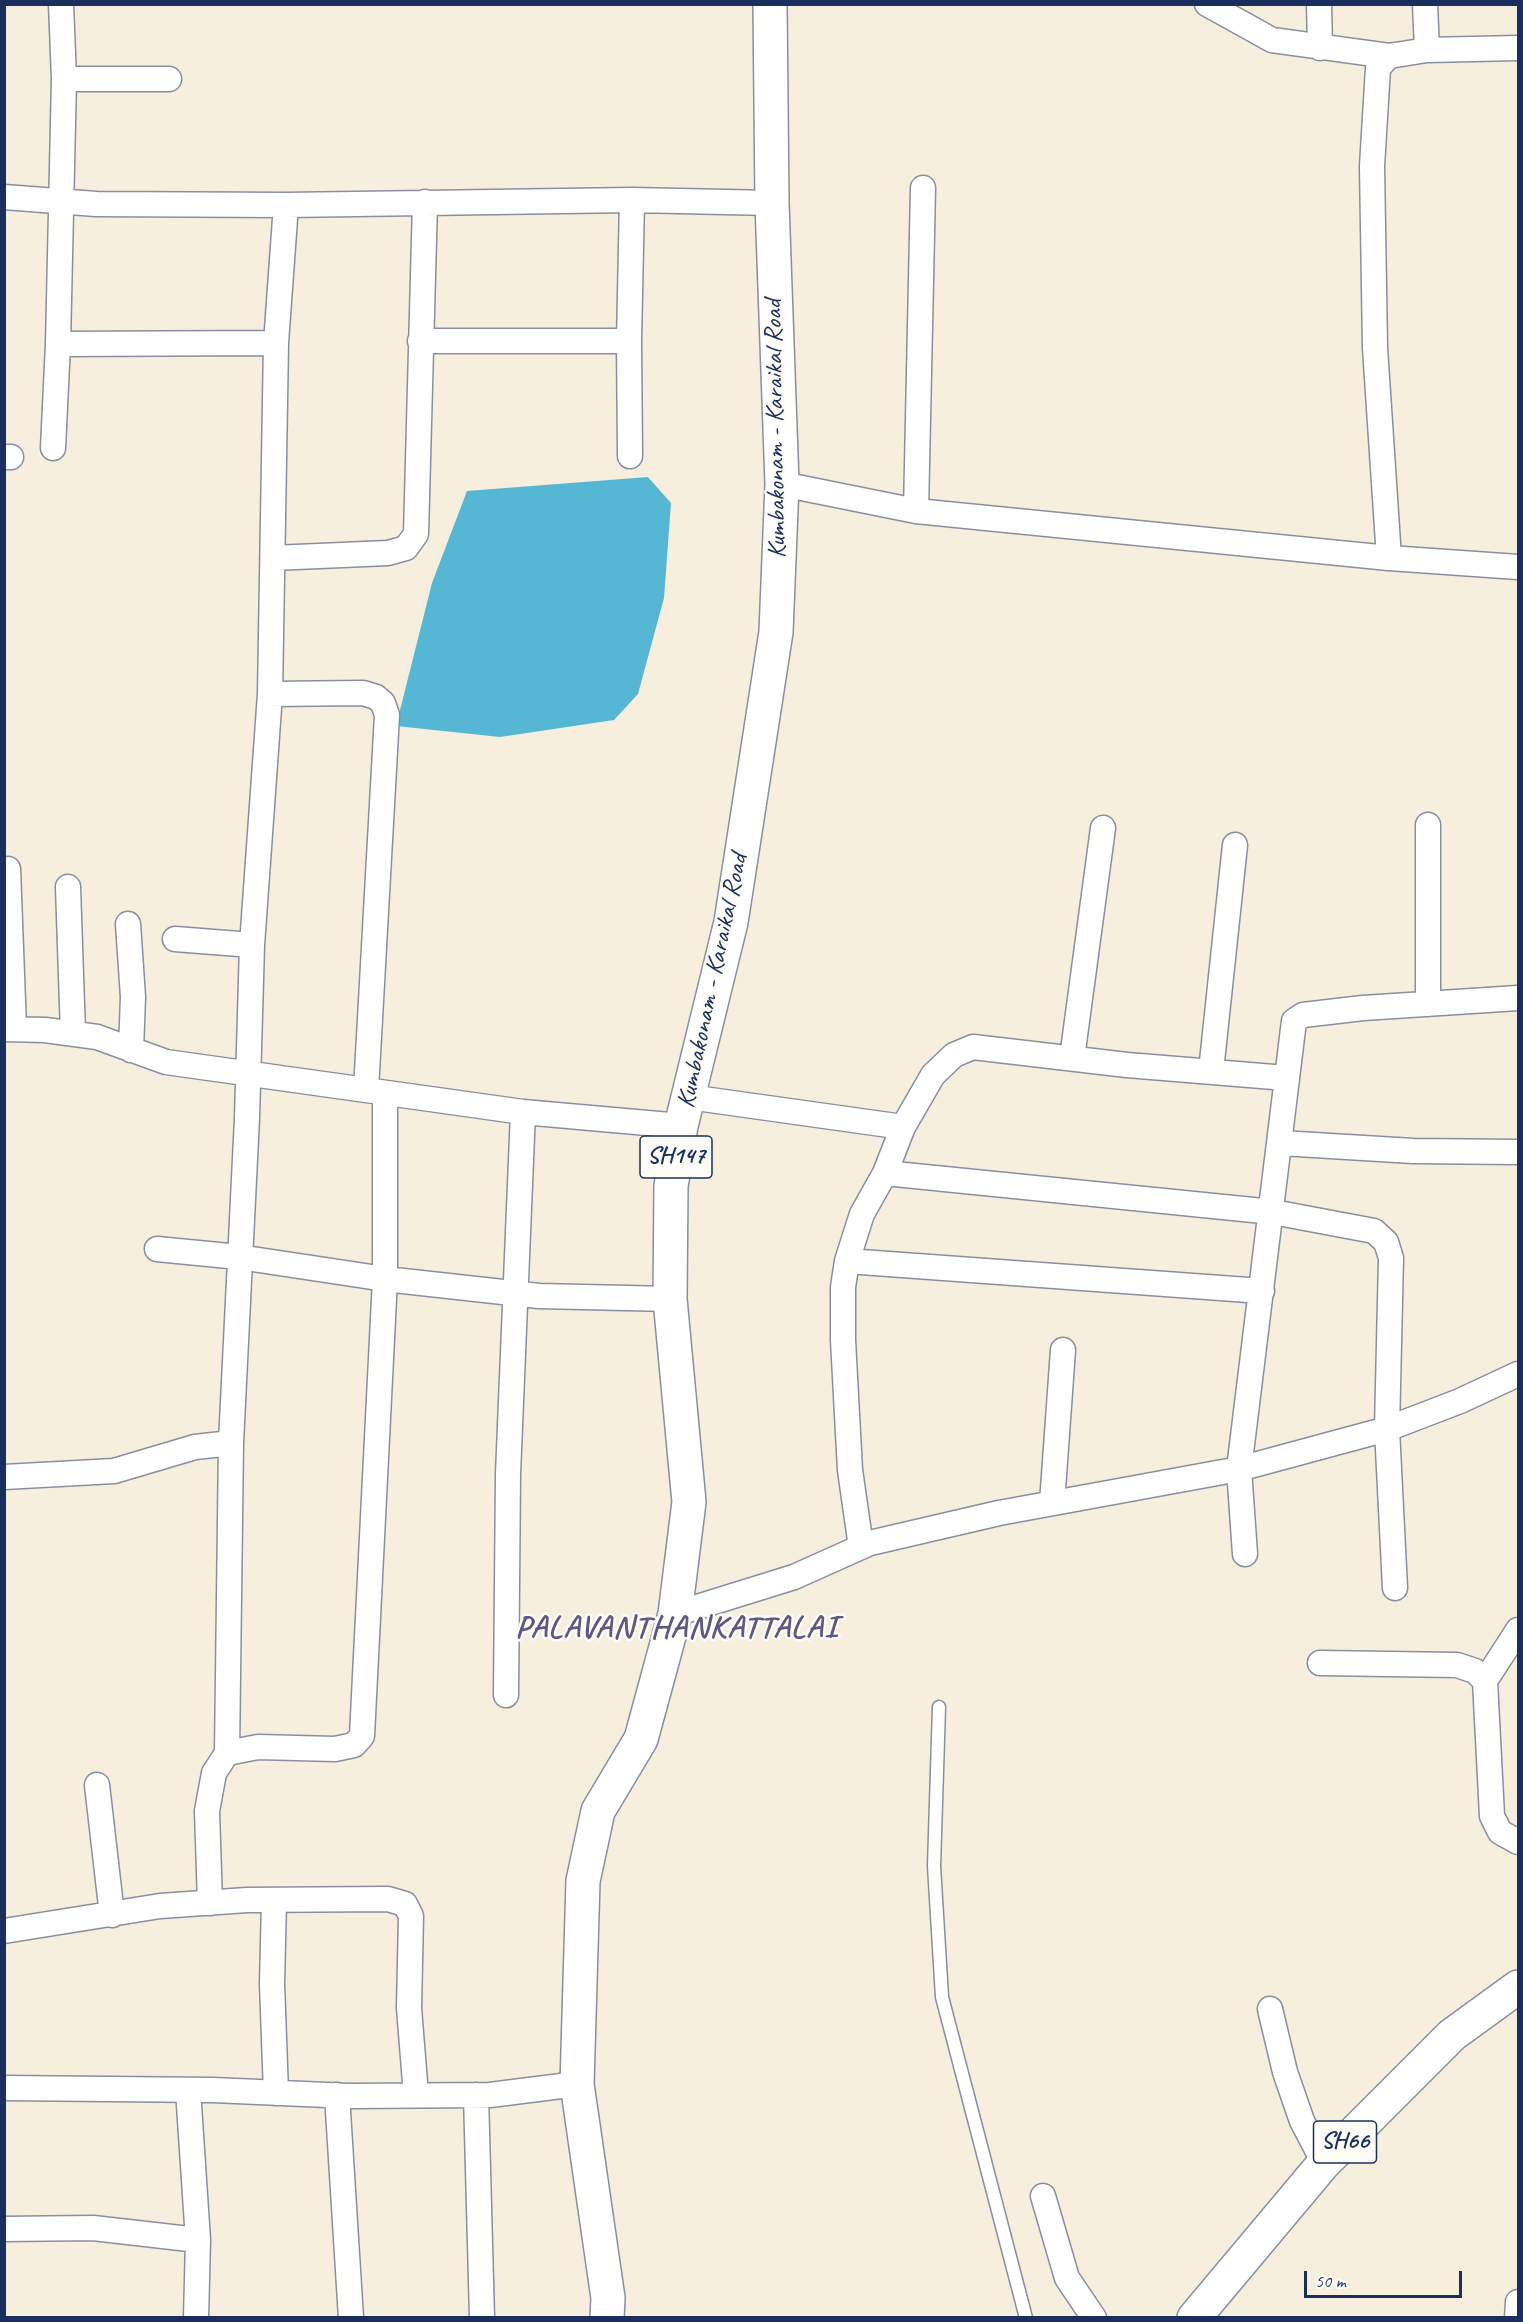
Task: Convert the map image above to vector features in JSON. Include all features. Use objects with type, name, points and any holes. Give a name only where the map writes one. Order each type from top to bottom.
[{"type":"main road","name":"Kumbakonam - Karaikal Road","points":[[611,2311],[578,2084],[583,1881],[598,1811],[641,1739],[675,1614],[689,1502],[670,1299],[671,1186],[685,1112],[731,922],[776,632],[782,484],[772,203],[770,4]]},
{"type":"main road","name":"SH66","points":[[1194,2318],[1324,2163],[1452,2036],[1518,1987]]},
{"type":"street","points":[[53,448],[62,200],[64,79],[61,4]]},
{"type":"street","points":[[1207,4],[1272,40],[1320,48],[1389,56],[1427,50],[1518,48]]},
{"type":"street","points":[[1319,4],[1320,48]]},
{"type":"street","points":[[1425,4],[1427,50]]},
{"type":"street","points":[[1389,56],[1378,68],[1374,90],[1372,166],[1375,348],[1389,558]]},
{"type":"street","points":[[64,79],[169,79]]},
{"type":"street","points":[[916,511],[923,188]]},
{"type":"street","points":[[4,197],[96,204],[286,205],[632,200],[772,203]]},
{"type":"street","points":[[630,456],[629,341],[632,200]]},
{"type":"street","points":[[273,558],[388,554],[406,548],[416,534],[419,514],[420,340],[425,202]]},
{"type":"street","points":[[210,1903],[207,1810],[214,1773],[227,1753],[231,1443],[252,945],[270,694],[276,343],[286,205]]},
{"type":"street","points":[[420,340],[629,341]]},
{"type":"street","points":[[58,344],[276,343]]},
{"type":"street","points":[[782,484],[916,511],[1389,558],[1518,567]]},
{"type":"street","points":[[227,1753],[258,1747],[335,1749],[354,1745],[362,1736],[385,1279],[376,1091],[387,715],[383,703],[376,697],[363,693],[270,694]]},
{"type":"street","points":[[1428,825],[1428,1004]]},
{"type":"street","points":[[1072,1058],[1103,828]]},
{"type":"street","points":[[1211,1071],[1235,845]]},
{"type":"street","points":[[8,869],[9,1028],[97,1037],[166,1062],[523,1112],[685,1112],[903,1127]]},
{"type":"street","points":[[68,887],[73,1034]]},
{"type":"street","points":[[128,924],[133,997],[131,1050]]},
{"type":"street","points":[[175,939],[252,945]]},
{"type":"street","points":[[1245,1554],[1239,1469],[1273,1212],[1294,1021],[1303,1015],[1363,1008],[1518,998]]},
{"type":"street","points":[[861,1547],[850,1470],[843,1341],[843,1287],[847,1261],[862,1214],[885,1173],[903,1127],[933,1075],[954,1055],[973,1047],[1286,1078]]},
{"type":"street","points":[[506,1695],[508,1474],[523,1112]]},
{"type":"street","points":[[1281,1143],[1413,1151],[1518,1152]]},
{"type":"street","points":[[885,1173],[1273,1212],[1374,1232],[1386,1242],[1391,1258],[1387,1429],[1395,1588]]},
{"type":"street","points":[[157,1249],[239,1257],[385,1279],[540,1296],[670,1299]]},
{"type":"street","points":[[847,1261],[1262,1291]]},
{"type":"street","points":[[1052,1503],[1063,1350]]},
{"type":"street","points":[[675,1614],[795,1577],[861,1547],[999,1513],[1239,1469],[1387,1429],[1460,1401],[1518,1374]]},
{"type":"street","points":[[4,1477],[114,1472],[195,1447],[231,1443]]},
{"type":"street","points":[[1518,1630],[1485,1681],[1492,1816],[1500,1832],[1518,1842]]},
{"type":"street","points":[[1320,1663],[1457,1665],[1475,1671],[1485,1681]]},
{"type":"street","points":[[97,1785],[112,1915]]},
{"type":"street","points":[[4,1931],[160,1906],[388,1899],[405,1904],[411,1916],[409,2007],[416,2096]]},
{"type":"street","points":[[274,1901],[272,1984],[276,2093]]},
{"type":"street","points":[[1270,2009],[1285,2072],[1298,2112],[1324,2163]]},
{"type":"street","points":[[4,2088],[416,2096],[476,2095],[578,2084]]},
{"type":"street","points":[[188,2090],[198,2240],[196,2318]]},
{"type":"street","points":[[476,2095],[482,2318]]},
{"type":"street","points":[[337,2096],[351,2318]]},
{"type":"street","points":[[1042,2196],[1067,2278],[1094,2318]]},
{"type":"street","points":[[4,2229],[93,2228],[198,2240]]},
{"type":"street","points":[[1517,2318],[1518,2302]]},
{"type":"lane","points":[[939,1707],[934,1866],[942,1997],[1026,2318]]},
{"type":"water","points":[[648,477],[671,503],[664,598],[638,694],[614,720],[500,737],[396,726],[432,583],[467,491]]},
{"type":"district","name":"PALAVANTHANKATTALAI","points":[[677,1629]]}]
